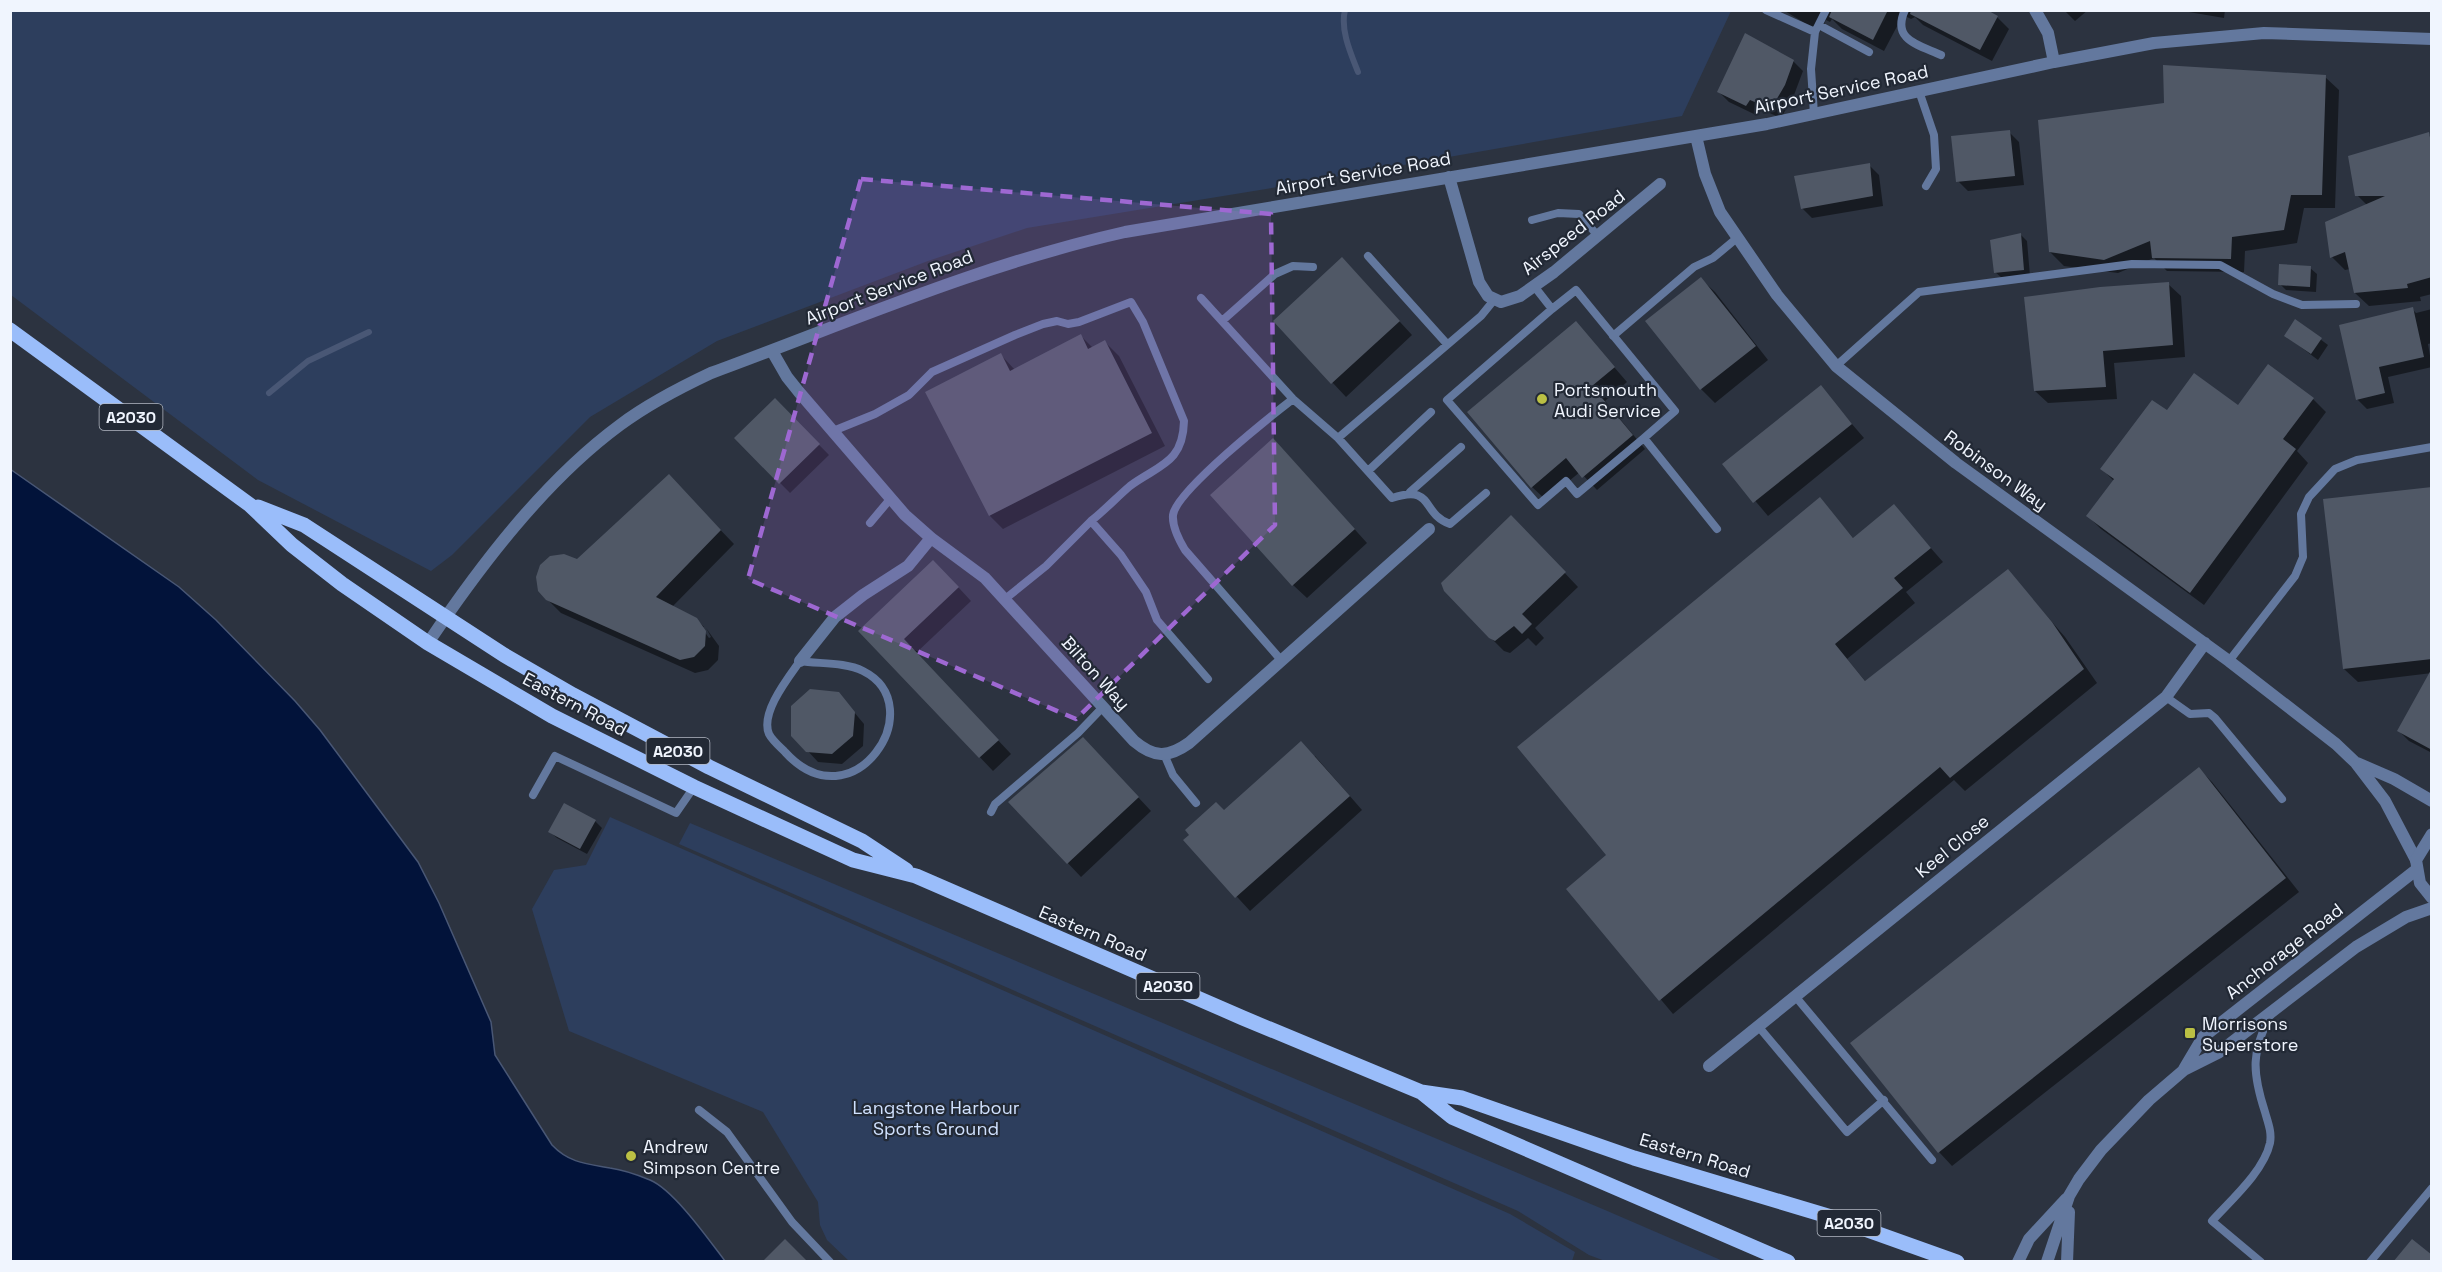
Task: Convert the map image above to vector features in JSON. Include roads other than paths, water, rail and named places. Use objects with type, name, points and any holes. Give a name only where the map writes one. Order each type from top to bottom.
[{"type":"main road","name":"Eastern Road","points":[[10,330],[250,504],[292,545],[342,584],[428,643],[552,716],[694,788],[853,860],[916,876],[1243,1018],[1421,1092],[1462,1098],[1634,1158],[1831,1217],[1957,1262]]},
{"type":"main road","name":"Eastern Road","points":[[250,504],[304,525],[504,655],[573,695],[709,767],[862,841],[916,876]]},
{"type":"main road","name":"Eastern Road","points":[[1421,1092],[1452,1118],[1788,1262]]},
{"type":"street","points":[[2035,10],[2048,33],[2054,62]]},
{"type":"street","name":"Airport Service Road","points":[[428,643],[445,617],[539,500],[619,426],[676,389],[711,373],[966,277],[1044,251],[1125,232],[1814,114],[2054,62],[2154,43],[2264,33],[2432,39]]},
{"type":"street","name":"Robinson Way","points":[[1696,136],[1712,196],[1737,238],[1777,295],[1836,366],[1947,457],[2205,643],[2295,711],[2356,763],[2385,801],[2416,865],[2422,889],[2432,898]]},
{"type":"street","points":[[1449,177],[1479,282],[1488,296],[1494,300]]},
{"type":"street","name":"Airspeed Road","points":[[1494,300],[1501,302],[1510,300],[1534,286],[1660,184]]},
{"type":"street","name":"Bilton Way","points":[[772,351],[787,377],[906,515],[932,538],[969,564],[1005,599],[1144,750],[1164,754]]},
{"type":"street","points":[[1164,754],[1177,752],[1189,743],[1429,529]]},
{"type":"street","points":[[800,661],[835,618],[870,590],[908,566],[932,538]]},
{"type":"street","name":"Keel Close","points":[[1709,1066],[2166,697],[2205,643]]},
{"type":"street","name":"Robinson Way","points":[[2356,763],[2394,779],[2432,801]]},
{"type":"street","points":[[2416,865],[2432,834]]},
{"type":"street","name":"Anchorage Road","points":[[2184,1070],[2203,1037],[2416,865]]},
{"type":"street","name":"Anchorage Road","points":[[2069,1196],[2101,1150],[2149,1100],[2184,1070],[2218,1053],[2275,1008],[2381,931],[2406,917],[2432,908]]},
{"type":"street","points":[[2018,1262],[2029,1239],[2069,1196]]},
{"type":"street","points":[[2047,1262],[2069,1196]]},
{"type":"street","points":[[2067,1262],[2069,1196]]},
{"type":"lane","points":[[1766,10],[1869,52]]},
{"type":"lane","points":[[1814,114],[1811,69],[1817,29],[1826,10]]},
{"type":"lane","points":[[1905,10],[1900,21],[1900,29],[1906,37],[1913,43],[1941,55]]},
{"type":"lane","points":[[1919,91],[1934,135],[1936,169],[1926,186]]},
{"type":"lane","points":[[1532,220],[1558,213],[1579,214],[1598,236]]},
{"type":"lane","points":[[1613,336],[1694,267],[1713,258],[1737,238]]},
{"type":"lane","points":[[1368,256],[1447,344]]},
{"type":"lane","points":[[1836,366],[1919,292],[2132,264],[2220,265],[2273,294],[2302,305],[2356,304]]},
{"type":"lane","points":[[1222,321],[1275,274],[1293,266],[1313,267]]},
{"type":"lane","points":[[1534,286],[1552,309]]},
{"type":"lane","points":[[1576,290],[1675,411],[1577,495],[1566,482],[1538,505],[1447,400],[1552,309],[1576,290]]},
{"type":"lane","points":[[1201,298],[1293,399],[1338,438],[1392,498],[1410,492],[1461,447]]},
{"type":"lane","points":[[1338,438],[1481,316],[1494,300]]},
{"type":"lane","points":[[833,431],[875,414],[909,395],[932,372],[1015,335],[1057,321],[1068,324],[1079,322],[1131,302],[1143,322],[1184,422],[1184,435],[1177,452],[1169,462],[1139,480],[1091,521],[1046,566],[1005,599]]},
{"type":"lane","points":[[1281,660],[1185,550],[1176,535],[1173,514],[1185,494],[1266,420],[1293,399]]},
{"type":"lane","points":[[1368,471],[1431,412]]},
{"type":"lane","points":[[1644,438],[1717,529]]},
{"type":"lane","points":[[2229,661],[2295,576],[2303,557],[2301,514],[2309,497],[2335,469],[2356,460],[2432,447]]},
{"type":"lane","points":[[1410,492],[1418,494],[1443,522],[1450,524],[1486,493]]},
{"type":"lane","points":[[870,523],[891,498]]},
{"type":"lane","points":[[1091,521],[1121,555],[1146,592],[1157,620],[1208,679]]},
{"type":"lane","points":[[800,661],[862,670],[882,688],[888,705],[890,722],[885,739],[863,766],[850,772],[817,775],[796,764],[770,735],[767,722],[771,705],[800,661]]},
{"type":"lane","points":[[2166,697],[2190,714],[2209,713],[2215,718],[2282,799]]},
{"type":"lane","points":[[991,812],[995,804],[1078,733],[1103,707]]},
{"type":"lane","points":[[1164,754],[1173,775],[1196,803]]},
{"type":"lane","points":[[534,795],[555,756],[676,813],[694,788]]},
{"type":"lane","points":[[1795,996],[1932,1160]]},
{"type":"lane","points":[[2261,1262],[2212,1221],[2261,1165],[2268,1151],[2270,1126],[2257,1084],[2255,1050],[2260,1035],[2275,1008]]},
{"type":"lane","points":[[1758,1026],[1847,1132],[1884,1100]]},
{"type":"lane","points":[[699,1110],[727,1132],[792,1222],[830,1262]]},
{"type":"lane","points":[[2370,1262],[2432,1188]]},
{"type":"waterway","points":[[1345,10],[1345,34],[1358,72]]},
{"type":"waterway","points":[[269,393],[308,361],[369,332]]},
{"type":"place","name":"Portsmouth Audi Service","points":[[1542,399]]},
{"type":"place","name":"Morrisons Superstore","points":[[2190,1033]]},
{"type":"place","name":"Andrew Simpson Centre","points":[[631,1156]]},
{"type":"park label","name":"Langstone Harbour Sports Ground","points":[[936,1117]]}]
